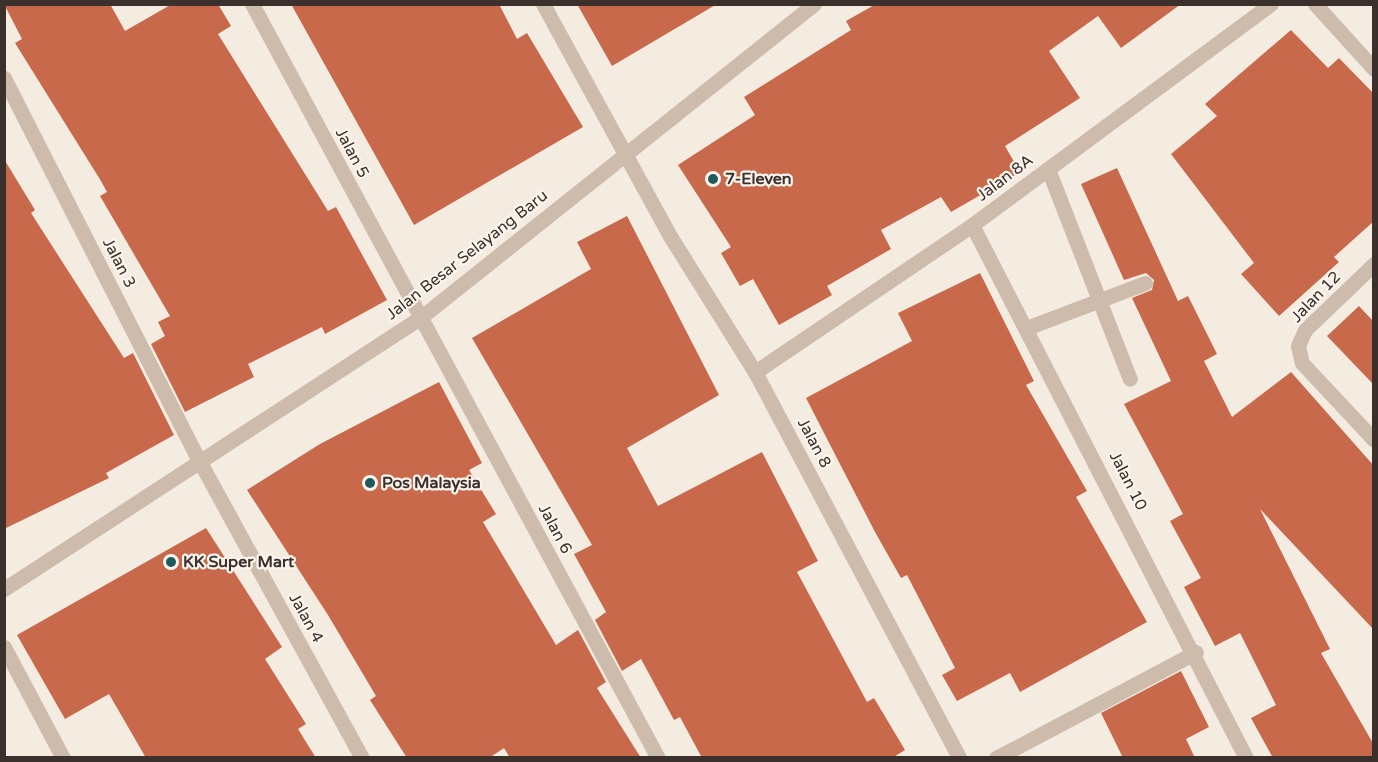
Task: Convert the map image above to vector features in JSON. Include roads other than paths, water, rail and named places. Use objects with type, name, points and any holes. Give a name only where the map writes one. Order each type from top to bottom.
[{"type":"street","name":"Jalan 5","points":[[252,4],[420,318]]},
{"type":"street","name":"Jalan 8","points":[[543,4],[623,154],[755,372],[959,758]]},
{"type":"street","name":"Jalan Besar Selayang Baru","points":[[4,589],[201,464],[420,318],[814,4]]},
{"type":"street","name":"Jalan 8A","points":[[755,372],[972,225],[1271,4]]},
{"type":"street","points":[[1314,4],[1374,69]]},
{"type":"street","name":"Jalan 3","points":[[4,78],[201,464]]},
{"type":"street","points":[[1048,169],[1070,212],[1099,300],[1130,379]]},
{"type":"street","name":"Jalan 10","points":[[972,225],[1029,327],[1196,652],[1246,758]]},
{"type":"street","name":"Jalan 12","points":[[1374,264],[1305,330],[1298,346],[1302,363],[1374,440]]},
{"type":"street","points":[[1029,327],[1145,283]]},
{"type":"street","name":"Jalan 6","points":[[420,318],[658,758]]},
{"type":"street","name":"Jalan 4","points":[[201,464],[362,758]]},
{"type":"street","points":[[4,647],[63,758]]},
{"type":"street","points":[[996,758],[1196,652]]},
{"type":"place","name":"7-Eleven","points":[[713,179]]},
{"type":"place","name":"Pos Malaysia","points":[[370,483]]},
{"type":"place","name":"KK Super Mart","points":[[171,562]]}]
